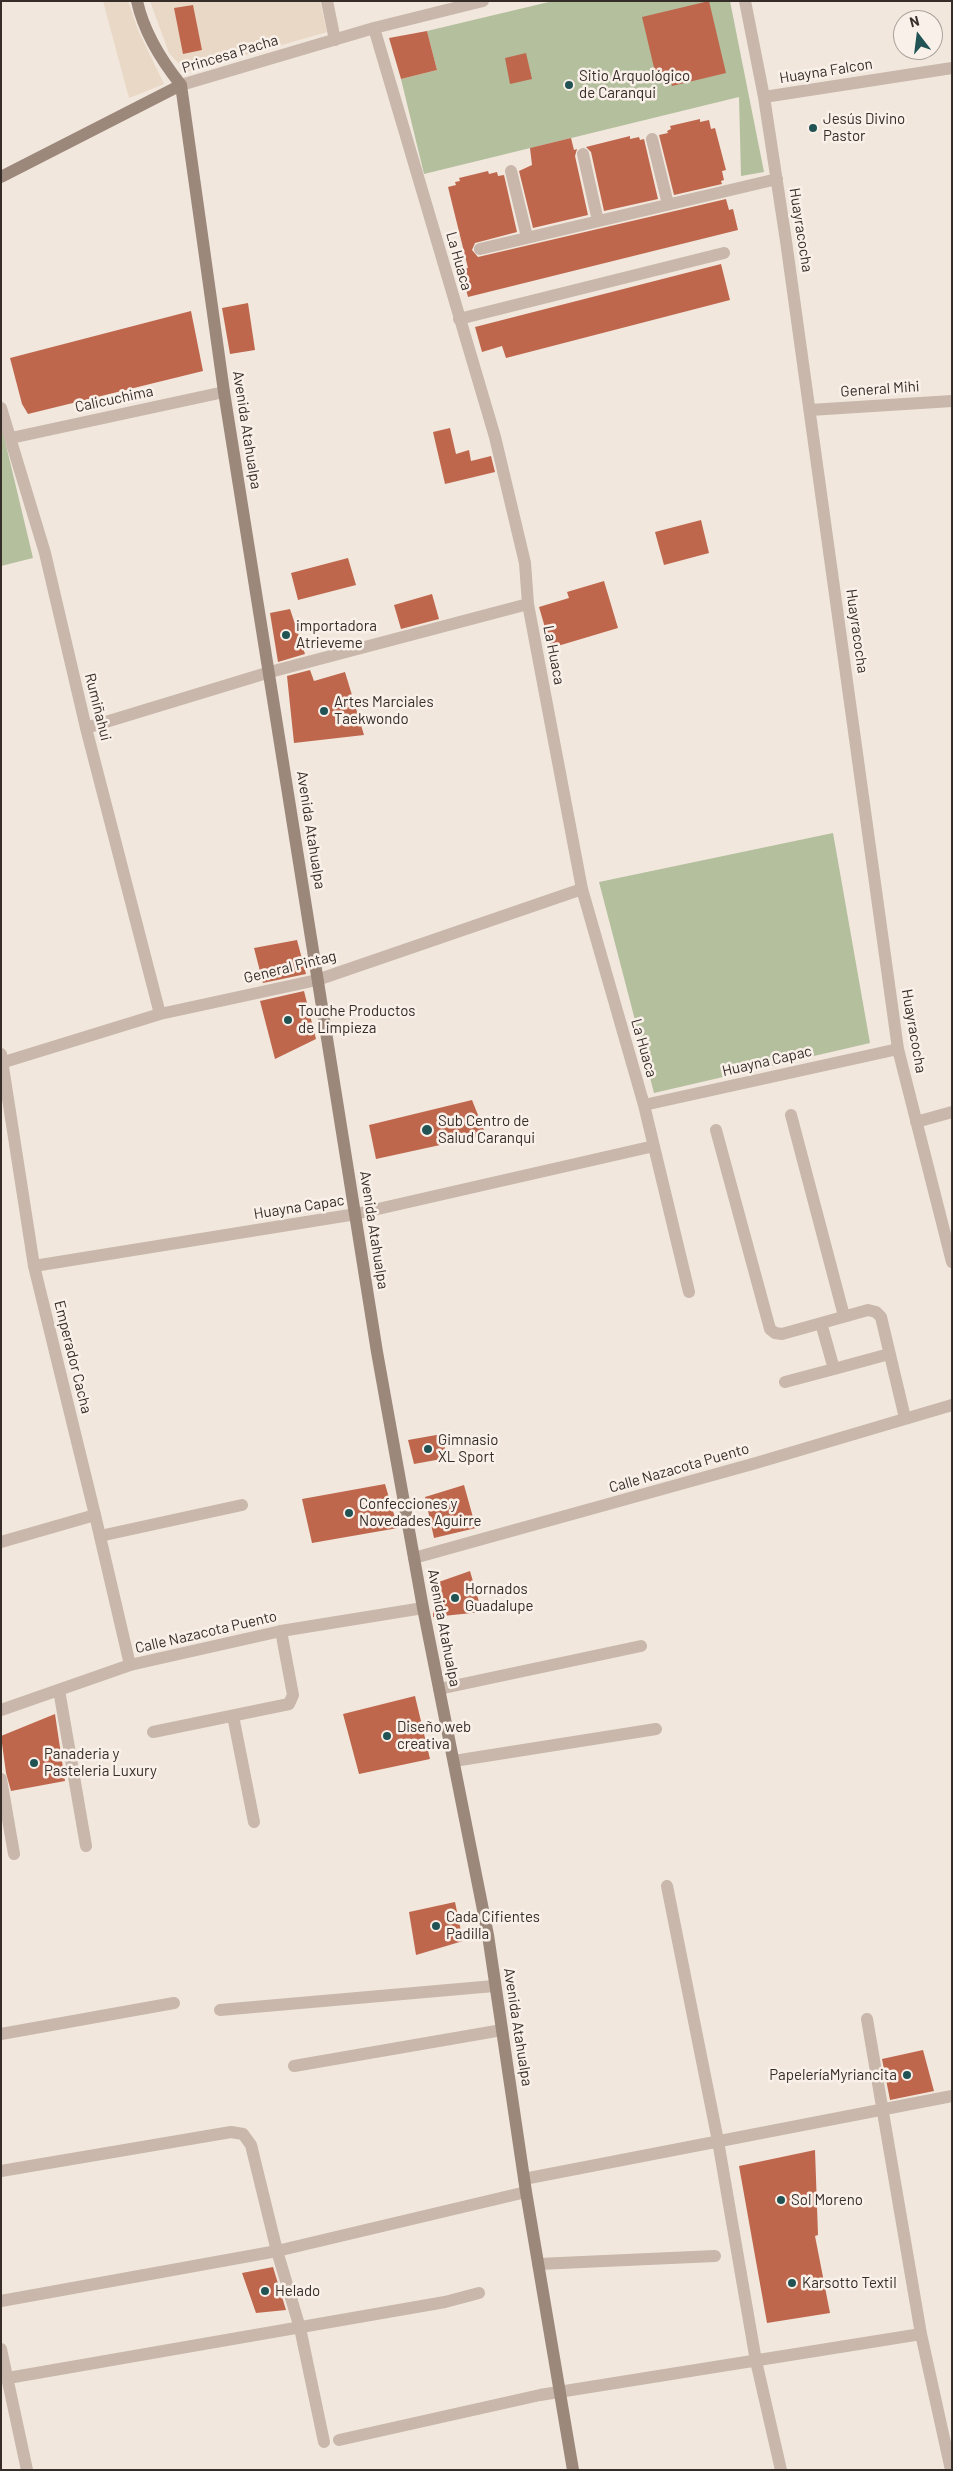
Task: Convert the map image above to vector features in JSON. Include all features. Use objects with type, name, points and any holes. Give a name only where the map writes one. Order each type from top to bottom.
[{"type":"main road","name":"Avenida Atahualpa","points":[[137,1],[146,29],[156,49],[181,85],[224,392],[377,1352],[423,1608],[488,1935],[494,1986],[526,2192],[573,2470]]},
{"type":"main road","name":"Princesa Pacha","points":[[1,177],[181,85]]},
{"type":"street","points":[[327,1],[335,40]]},
{"type":"street","name":"Princesa Pacha","points":[[181,85],[374,28],[483,1]]},
{"type":"street","name":"Huayracocha","points":[[745,1],[764,97],[777,179],[898,1049],[952,1262]]},
{"type":"street","name":"La Huaca","points":[[374,28],[497,446],[525,563],[528,604],[582,889],[644,1105],[689,1292]]},
{"type":"street","name":"Huayna Falcon","points":[[764,97],[952,68]]},
{"type":"street","points":[[652,139],[668,204]]},
{"type":"street","points":[[583,154],[598,221]]},
{"type":"street","points":[[511,171],[527,237]]},
{"type":"street","points":[[480,249],[777,179]]},
{"type":"street","points":[[459,319],[724,253]]},
{"type":"street","name":"Calicuchima","points":[[11,438],[224,392]]},
{"type":"street","name":"General Mihi","points":[[810,410],[952,400]]},
{"type":"street","name":"Rumiñahui","points":[[1,408],[45,553],[86,728],[160,1014]]},
{"type":"street","points":[[86,728],[270,672],[528,604]]},
{"type":"street","name":"General Pintag","points":[[2,1060],[160,1014],[317,980],[582,889]]},
{"type":"street","name":"Huayna Capac","points":[[644,1105],[898,1049]]},
{"type":"street","name":"Emperador Cacha","points":[[2,1060],[34,1266],[96,1515],[130,1665]]},
{"type":"street","points":[[916,1122],[952,1112]]},
{"type":"street","points":[[791,1115],[844,1316]]},
{"type":"street","points":[[716,1130],[770,1329],[775,1334],[782,1334],[868,1310],[876,1312],[881,1317],[905,1418]]},
{"type":"street","name":"Huayna Capac","points":[[34,1266],[356,1214],[654,1146]]},
{"type":"street","points":[[821,1322],[834,1369]]},
{"type":"street","points":[[785,1382],[889,1354]]},
{"type":"street","name":"Calle Nazacota Puento","points":[[414,1558],[747,1466],[952,1405]]},
{"type":"street","points":[[100,1536],[242,1505]]},
{"type":"street","points":[[1,1542],[96,1515]]},
{"type":"street","name":"Calle Nazacota Puento","points":[[1,1710],[130,1665],[281,1631],[423,1608]]},
{"type":"street","points":[[153,1732],[288,1704],[293,1695],[281,1631]]},
{"type":"street","points":[[440,1689],[641,1646]]},
{"type":"street","points":[[59,1690],[86,1846]]},
{"type":"street","points":[[233,1716],[254,1822]]},
{"type":"street","points":[[454,1761],[656,1729]]},
{"type":"street","points":[[1,1780],[14,1854]]},
{"type":"street","points":[[667,1886],[718,2141],[756,2362],[781,2470]]},
{"type":"street","points":[[220,2010],[494,1986]]},
{"type":"street","points":[[1,2034],[174,2003]]},
{"type":"street","points":[[867,2019],[884,2109],[921,2334],[951,2470]]},
{"type":"street","points":[[294,2066],[502,2030]]},
{"type":"street","points":[[524,2179],[952,2096]]},
{"type":"street","points":[[1,2171],[231,2132],[242,2134],[251,2145],[277,2251],[300,2328],[324,2442]]},
{"type":"street","points":[[1,2300],[277,2251],[526,2192]]},
{"type":"street","points":[[538,2264],[716,2256]]},
{"type":"street","points":[[8,2378],[445,2302],[479,2293]]},
{"type":"street","points":[[339,2440],[559,2392],[756,2362],[921,2334]]},
{"type":"street","points":[[1,2348],[27,2470]]},
{"type":"green space","points":[[553,1],[730,1],[764,172],[741,176],[739,97],[424,174],[401,79],[437,70],[427,31]]},
{"type":"green space","points":[[1,424],[33,558],[1,566]]},
{"type":"green space","points":[[833,833],[870,1043],[654,1093],[599,882]]},
{"type":"shaded area","points":[[103,1],[128,1],[138,30],[164,84],[129,98]]},
{"type":"shaded area","points":[[150,1],[320,1],[327,32],[187,72],[169,53]]},
{"type":"building","points":[[709,1],[726,73],[672,86],[669,73],[656,76],[642,17]]},
{"type":"building","points":[[193,5],[202,50],[183,54],[174,8]]},
{"type":"building","points":[[427,31],[437,70],[401,79],[389,38]]},
{"type":"building","points":[[526,53],[532,79],[510,84],[505,58]]},
{"type":"building","points":[[700,119],[700,122],[709,120],[711,129],[715,128],[726,170],[722,171],[724,180],[721,181],[722,184],[674,195],[659,135],[668,133],[667,131],[671,129],[670,126]]},
{"type":"building","points":[[630,136],[630,139],[639,137],[640,140],[644,139],[658,199],[604,211],[591,152],[586,147]]},
{"type":"building","points":[[571,138],[574,150],[577,149],[575,156],[588,215],[533,228],[519,171],[532,165],[530,148]]},
{"type":"building","points":[[488,171],[489,174],[497,172],[498,176],[504,175],[517,232],[475,243],[472,250],[478,257],[726,199],[729,210],[733,209],[738,230],[468,297],[461,270],[468,268],[448,187],[456,185],[455,182],[460,181],[459,178]]},
{"type":"building","points":[[721,264],[730,300],[506,358],[502,346],[482,352],[475,327]]},
{"type":"building","points":[[248,303],[255,350],[230,354],[222,308]]},
{"type":"building","points":[[191,311],[203,371],[28,414],[22,404],[10,358]]},
{"type":"building","points":[[450,428],[456,454],[469,450],[471,461],[491,456],[495,472],[445,484],[433,432]]},
{"type":"building","points":[[701,520],[709,553],[664,565],[655,532]]},
{"type":"building","points":[[348,558],[356,585],[298,600],[291,573]]},
{"type":"building","points":[[604,581],[618,628],[551,648],[539,607],[569,598],[567,592]]},
{"type":"building","points":[[432,594],[439,619],[401,629],[394,605]]},
{"type":"building","name":"importadora Atrieveme","points":[[290,609],[305,654],[278,662],[270,613]]},
{"type":"building","name":"Artes Marciales Taekwondo","points":[[310,670],[314,681],[345,672],[364,735],[294,743],[287,676]]},
{"type":"building","points":[[297,940],[306,974],[263,983],[254,948]]},
{"type":"building","name":"Touche Productos de Limpieza","points":[[304,991],[316,1039],[275,1059],[260,1001]]},
{"type":"building","name":"Sub Centro de Salud Caranqui","points":[[472,1100],[486,1135],[376,1159],[369,1125]]},
{"type":"building","name":"Gimnasio XL Sport","points":[[442,1434],[447,1458],[414,1464],[408,1440]]},
{"type":"building","name":"Confecciones y Novedades Aguirre","points":[[385,1484],[398,1528],[312,1543],[302,1499]]},
{"type":"building","points":[[464,1485],[476,1528],[434,1538],[425,1497]]},
{"type":"building","name":"Hornados Guadalupe","points":[[470,1571],[482,1612],[433,1617],[433,1584]]},
{"type":"building","name":"Diseño web creativa","points":[[415,1696],[430,1759],[359,1774],[343,1714]]},
{"type":"building","name":"Panaderia y Pasteleria Luxury","points":[[55,1714],[65,1781],[11,1791],[6,1773],[1,1736]]},
{"type":"building","name":"Cada Cifientes Padilla","points":[[455,1902],[463,1941],[416,1955],[409,1912]]},
{"type":"building","name":"PapeleríaMyriancita","points":[[923,2050],[934,2091],[890,2100],[882,2059]]},
{"type":"building","points":[[815,2150],[818,2235],[815,2236],[830,2313],[767,2323],[739,2166]]},
{"type":"building","name":"Helado","points":[[273,2267],[286,2310],[256,2313],[242,2273]]},
{"type":"place","name":"Sitio Arquológico de Caranqui","points":[[569,85]]},
{"type":"place","name":"Jesús Divino Pastor","points":[[813,128]]},
{"type":"place","name":"importadora Atrieveme","points":[[286,635]]},
{"type":"place","name":"Artes Marciales Taekwondo","points":[[324,711]]},
{"type":"place","name":"Touche Productos de Limpieza","points":[[288,1020]]},
{"type":"place","name":"Sub Centro de Salud Caranqui","points":[[427,1130]]},
{"type":"place","name":"Gimnasio XL Sport","points":[[428,1449]]},
{"type":"place","name":"Confecciones y Novedades Aguirre","points":[[349,1513]]},
{"type":"place","name":"Hornados Guadalupe","points":[[455,1598]]},
{"type":"place","name":"Diseño web creativa","points":[[387,1736]]},
{"type":"place","name":"Panaderia y Pasteleria Luxury","points":[[34,1763]]},
{"type":"place","name":"Cada Cifientes Padilla","points":[[436,1926]]},
{"type":"place","name":"PapeleríaMyriancita","points":[[907,2075]]},
{"type":"place","name":"Sol Moreno","points":[[781,2200]]},
{"type":"place","name":"Karsotto Textil","points":[[792,2283]]},
{"type":"place","name":"Helado","points":[[265,2291]]}]
